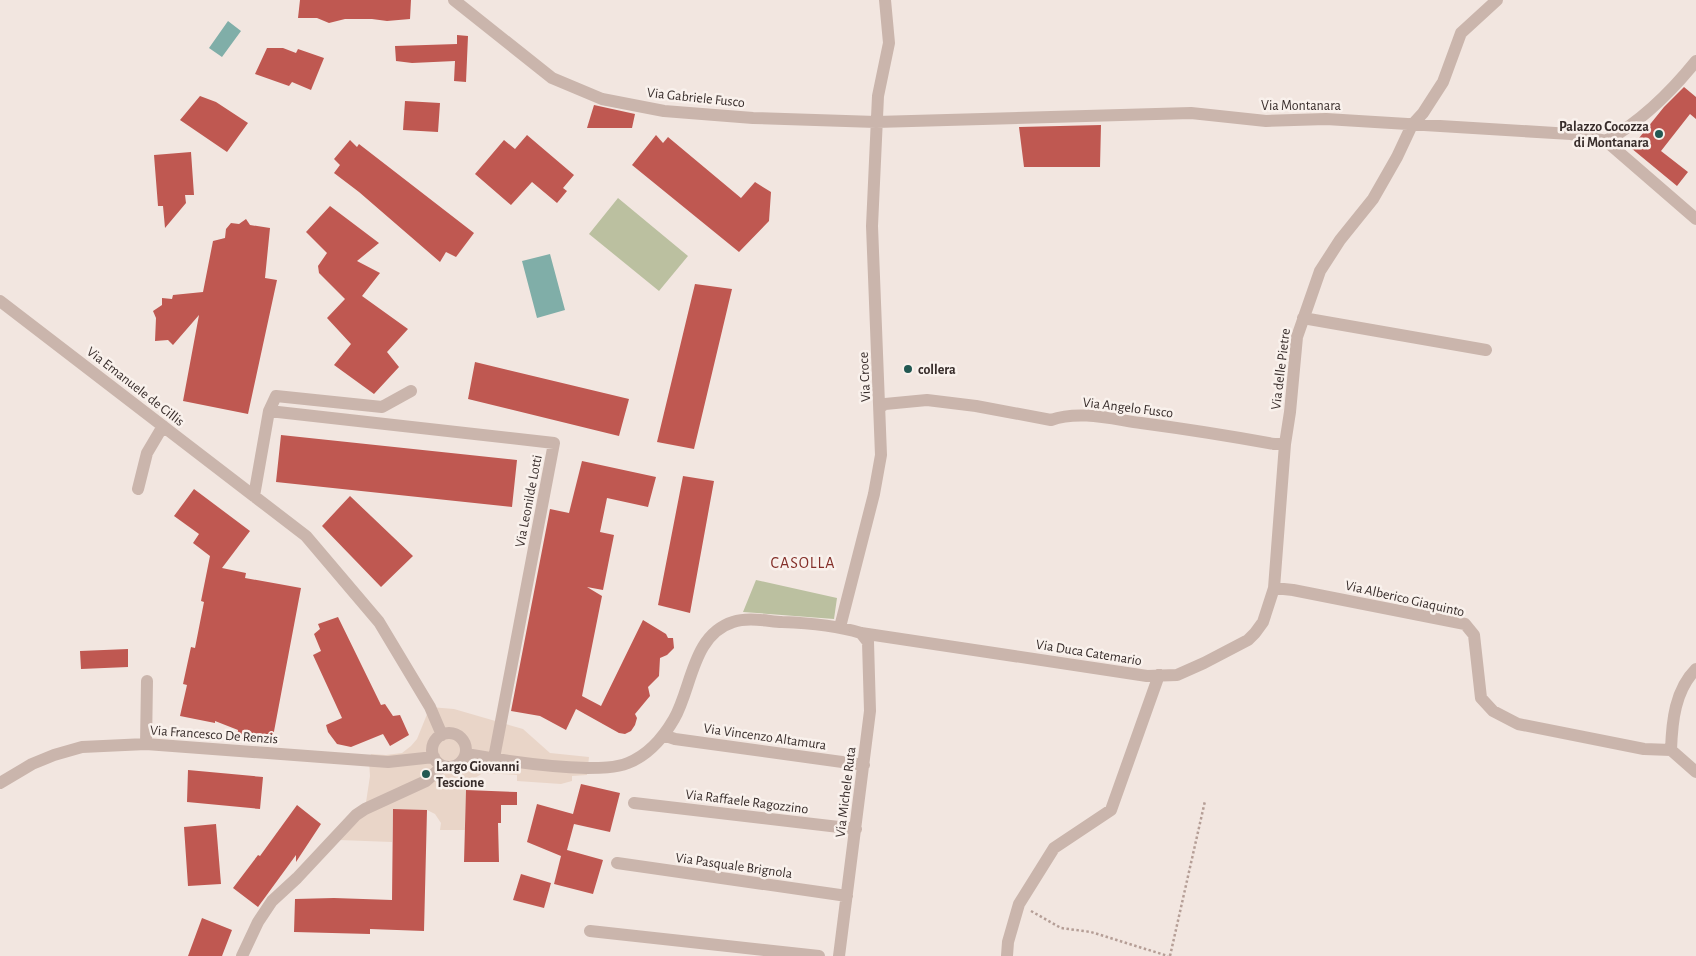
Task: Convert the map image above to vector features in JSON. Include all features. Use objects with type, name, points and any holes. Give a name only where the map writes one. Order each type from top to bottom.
[{"type":"street","name":"Via Gabriele Fusco","points":[[454,0],[552,78],[602,98],[685,114],[876,122]]},
{"type":"street","name":"Via Croce","points":[[840,627],[874,494],[881,455],[872,226],[878,96],[889,44],[885,0]]},
{"type":"street","name":"Via delle Pietre","points":[[1274,588],[1285,444],[1297,337],[1320,271],[1340,240],[1373,199],[1397,158],[1412,124],[1423,113],[1443,82],[1461,33],[1497,0]]},
{"type":"street","points":[[1606,141],[1624,130],[1680,81],[1696,62]]},
{"type":"street","name":"Via Montanara","points":[[876,122],[1191,113],[1266,121],[1326,119],[1571,134],[1606,141],[1696,219]]},
{"type":"street","name":"Via Emanuele de Cillis","points":[[0,301],[306,536],[379,622],[430,707],[442,735]]},
{"type":"street","points":[[1303,318],[1486,350]]},
{"type":"street","points":[[254,496],[269,412],[276,396],[382,407],[411,391]]},
{"type":"street","name":"Via Angelo Fusco","points":[[880,407],[885,404],[927,400],[976,406],[1051,420],[1062,416],[1093,416],[1201,431],[1274,444],[1285,444]]},
{"type":"street","name":"Via Leonilde Lotti","points":[[269,412],[554,443],[494,758]]},
{"type":"street","points":[[138,490],[147,453],[163,426]]},
{"type":"street","name":"Via Duca Catemario","points":[[861,633],[1147,676],[1177,675],[1248,640],[1263,622],[1274,588]]},
{"type":"street","name":"Via Alberico Giaquinto","points":[[1274,588],[1293,590],[1464,624],[1474,635],[1482,698],[1493,711],[1518,724],[1644,749],[1670,750]]},
{"type":"street","points":[[466,754],[556,767],[606,768],[628,763],[655,746],[675,718],[705,643],[719,630],[733,622],[750,619],[840,627],[861,633]]},
{"type":"street","name":"Via Michele Ruta","points":[[839,956],[870,711],[868,642],[861,633]]},
{"type":"street","points":[[1696,669],[1683,685],[1675,710],[1670,750],[1696,772]]},
{"type":"street","points":[[1007,956],[1008,942],[1019,904],[1054,848],[1110,810],[1159,675]]},
{"type":"street","points":[[146,744],[147,681]]},
{"type":"street","points":[[442,735],[458,736],[464,744],[466,754],[461,762],[456,766],[438,762],[433,752],[435,742],[442,735]]},
{"type":"street","name":"Via Vincenzo Altamura","points":[[663,735],[675,739],[864,765]]},
{"type":"street","name":"Via Francesco De Renzis","points":[[0,783],[32,764],[54,754],[82,747],[146,744],[388,762],[438,762]]},
{"type":"street","points":[[242,956],[258,922],[272,901],[298,878],[356,815],[426,781],[438,762]]},
{"type":"street","name":"Via Raffaele Ragozzino","points":[[634,803],[856,829]]},
{"type":"street","name":"Via Pasquale Brignola","points":[[617,863],[847,896]]},
{"type":"street","points":[[590,931],[819,956]]},
{"type":"path","points":[[1019,904],[1062,928],[1091,932],[1169,956],[1205,801]]},
{"type":"green space","points":[[618,198],[688,256],[659,291],[589,234]]},
{"type":"green space","points":[[756,580],[837,598],[834,619],[743,612]]},
{"type":"shaded area","name":"Largo Giovanni Tescione","points":[[430,707],[454,709],[523,729],[550,753],[589,757],[587,775],[572,776],[572,781],[561,784],[517,781],[517,775],[483,773],[475,778],[466,790],[465,830],[440,830],[441,823],[435,814],[427,810],[393,809],[392,842],[339,840],[365,809],[371,754],[402,753],[411,746],[417,739]]},
{"type":"water","points":[[228,21],[241,31],[222,57],[209,48]]},
{"type":"water","points":[[550,254],[565,310],[537,318],[522,261]]},
{"type":"building","points":[[300,0],[411,0],[410,19],[387,21],[345,19],[329,23],[317,18],[298,18]]},
{"type":"building","points":[[457,35],[468,36],[466,82],[454,81],[455,61],[412,63],[396,61],[395,46],[457,44]]},
{"type":"building","points":[[267,48],[283,48],[296,53],[298,49],[324,58],[311,90],[292,82],[289,86],[255,74]]},
{"type":"building","name":"Palazzo Cocozza di Montanara","points":[[1684,87],[1696,97],[1696,119],[1690,114],[1661,151],[1688,172],[1677,186],[1631,148],[1664,107]]},
{"type":"building","points":[[200,96],[216,102],[248,123],[227,152],[180,120]]},
{"type":"building","points":[[405,101],[440,103],[438,132],[403,130]]},
{"type":"building","points":[[594,105],[635,114],[632,128],[587,128]]},
{"type":"building","points":[[1101,125],[1100,167],[1024,167],[1019,127]]},
{"type":"building","points":[[527,135],[574,175],[563,188],[567,191],[557,203],[532,182],[511,205],[475,174],[504,140],[515,149]]},
{"type":"building","points":[[656,135],[663,143],[668,137],[741,198],[755,182],[771,192],[769,221],[739,252],[632,165]]},
{"type":"building","points":[[350,140],[357,147],[359,144],[474,233],[456,257],[446,252],[440,262],[359,192],[334,173],[340,165],[334,159]]},
{"type":"building","points":[[191,152],[194,195],[185,195],[186,203],[165,228],[163,206],[158,206],[154,155]]},
{"type":"building","points":[[330,206],[379,243],[357,261],[380,273],[362,296],[408,329],[387,352],[399,367],[374,394],[334,365],[351,344],[327,318],[345,299],[319,273],[318,266],[327,253],[306,232]]},
{"type":"building","points":[[246,219],[250,225],[270,228],[265,278],[277,280],[248,414],[183,401],[199,315],[173,345],[168,340],[155,341],[156,318],[153,311],[162,305],[162,298],[172,299],[173,295],[203,292],[213,241],[225,238],[226,229],[231,223],[239,224]]},
{"type":"building","points":[[695,284],[732,289],[694,449],[657,442]]},
{"type":"building","points":[[475,362],[629,399],[619,436],[468,399]]},
{"type":"building","points":[[281,435],[517,460],[512,507],[276,482]]},
{"type":"building","points":[[582,461],[656,477],[648,507],[607,498],[600,532],[614,535],[603,590],[587,587],[602,596],[582,696],[601,706],[643,620],[666,634],[668,638],[673,638],[674,648],[667,655],[660,658],[659,676],[648,687],[650,696],[635,714],[637,718],[635,725],[631,731],[625,734],[619,733],[576,709],[566,730],[540,716],[511,711],[550,509],[569,513]]},
{"type":"building","points":[[683,476],[714,481],[690,613],[658,605]]},
{"type":"building","points":[[194,489],[250,531],[222,568],[246,573],[245,578],[301,588],[272,742],[237,741],[238,730],[215,721],[215,723],[180,716],[187,685],[183,684],[191,647],[195,648],[204,602],[201,601],[210,556],[193,543],[199,534],[174,516]]},
{"type":"building","points":[[350,496],[413,556],[381,587],[322,526]]},
{"type":"building","points":[[338,617],[381,705],[385,704],[393,716],[400,715],[409,735],[390,746],[383,734],[351,747],[337,744],[328,732],[326,725],[342,718],[313,655],[321,651],[314,634],[320,629],[318,624]]},
{"type":"building","points":[[128,649],[128,667],[81,669],[80,651]]},
{"type":"building","points":[[188,770],[263,777],[260,809],[187,802]]},
{"type":"building","points":[[581,784],[620,793],[610,832],[574,824],[567,850],[603,860],[593,894],[554,884],[561,856],[527,842],[537,804],[573,814]]},
{"type":"building","points":[[466,790],[517,792],[517,805],[501,805],[501,823],[498,823],[499,862],[464,862]]},
{"type":"building","points":[[297,805],[321,824],[296,862],[296,855],[258,907],[233,888],[258,855],[260,856]]},
{"type":"building","points":[[393,809],[427,810],[424,931],[370,929],[370,934],[294,932],[295,899],[392,900]]},
{"type":"building","points":[[216,824],[221,884],[188,886],[184,827]]},
{"type":"building","points":[[521,874],[551,883],[544,908],[513,900]]},
{"type":"building","points":[[202,918],[232,930],[222,956],[188,956]]},
{"type":"place","name":"Palazzo Cocozza di Montanara","points":[[1659,134]]},
{"type":"place","name":"collera","points":[[908,369]]},
{"type":"place","name":"Largo Giovanni Tescione","points":[[426,774]]},
{"type":"district","name":"CASOLLA","points":[[803,562]]}]
